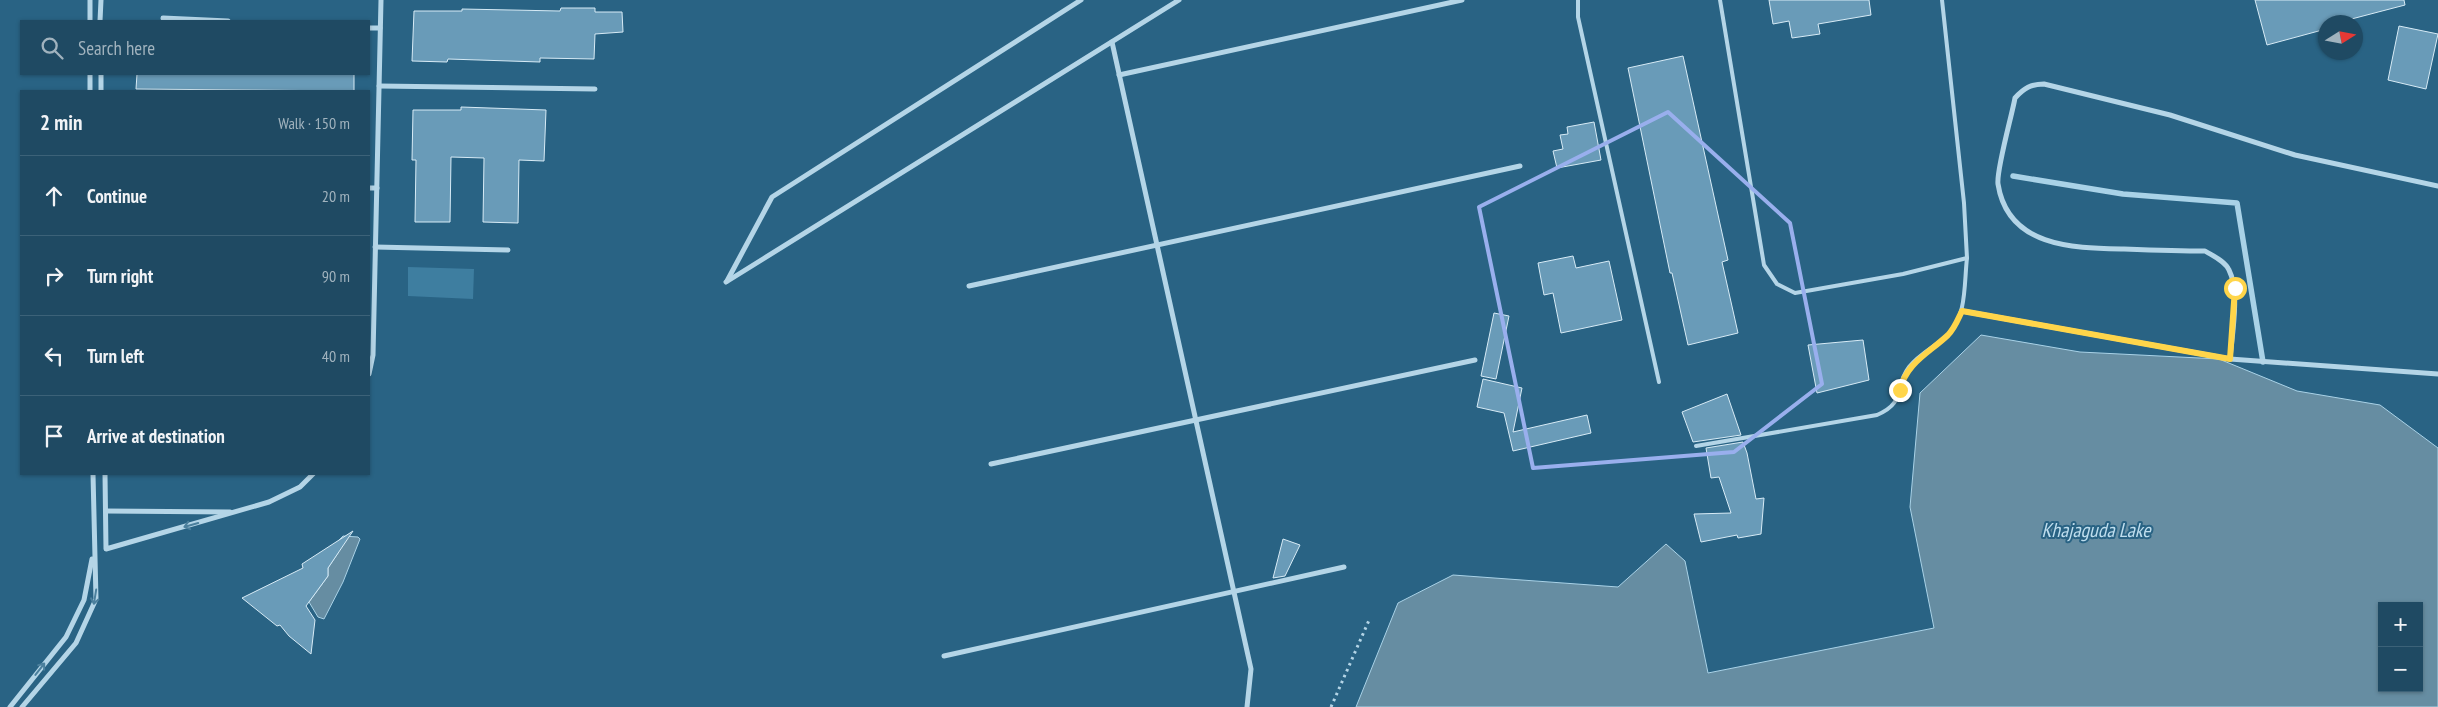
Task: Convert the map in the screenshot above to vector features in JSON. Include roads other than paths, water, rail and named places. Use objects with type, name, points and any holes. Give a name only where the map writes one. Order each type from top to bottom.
[{"type":"street","points":[[90,0],[90,20]]},
{"type":"street","points":[[100,20],[101,0]]},
{"type":"street","points":[[371,355],[381,0]]},
{"type":"street","points":[[1081,0],[772,197],[726,282],[1179,0]]},
{"type":"street","points":[[1119,75],[1462,0]]},
{"type":"street","points":[[163,18],[206,20]]},
{"type":"street","points":[[370,28],[380,28]]},
{"type":"street","points":[[1112,42],[1251,669],[1247,707]]},
{"type":"street","points":[[90,75],[90,90]]},
{"type":"street","points":[[101,75],[101,90]]},
{"type":"street","points":[[2230,359],[2235,288],[2229,269],[2219,259],[2205,251],[2077,248],[2053,243],[2022,228],[2009,213],[1998,182],[2015,98],[2025,88],[2044,84],[2170,116],[2295,155],[2438,186]]},
{"type":"street","points":[[379,86],[595,89]]},
{"type":"street","points":[[969,286],[1520,166]]},
{"type":"street","points":[[370,188],[377,188]]},
{"type":"street","points":[[375,247],[508,250]]},
{"type":"street","points":[[1962,311],[2230,359],[2438,374]]},
{"type":"street","points":[[991,464],[1475,360]]},
{"type":"street","points":[[22,707],[76,643],[96,599],[93,475]]},
{"type":"street","points":[[105,475],[106,549],[270,502],[300,487],[313,475]]},
{"type":"street","points":[[106,511],[238,512]]},
{"type":"street","points":[[10,707],[66,636],[84,600],[94,549]]},
{"type":"street","points":[[944,656],[1344,567]]},
{"type":"lane","points":[[1578,0],[1578,17],[1659,382]]},
{"type":"lane","points":[[1720,0],[1764,265],[1777,284],[1795,293],[1903,274],[1967,258]]},
{"type":"lane","points":[[1696,446],[1876,415],[1886,411],[1895,404],[1903,378],[1910,366],[1949,334],[1962,311],[1967,258],[1964,203],[1942,0]]},
{"type":"water","name":"Khajaguda Lake","points":[[1981,335],[2080,352],[2219,359],[2297,391],[2380,405],[2438,448],[2438,707],[1356,707],[1398,603],[1453,575],[1618,587],[1666,544],[1685,561],[1708,673],[1934,628],[1910,507],[1920,393]]},
{"type":"water","points":[[343,536],[358,537],[360,539],[343,582],[324,619],[318,617],[309,602],[328,576],[328,568],[338,553],[338,541]]},
{"type":"waterway","points":[[2013,176],[2123,194],[2237,203],[2263,362]]}]
